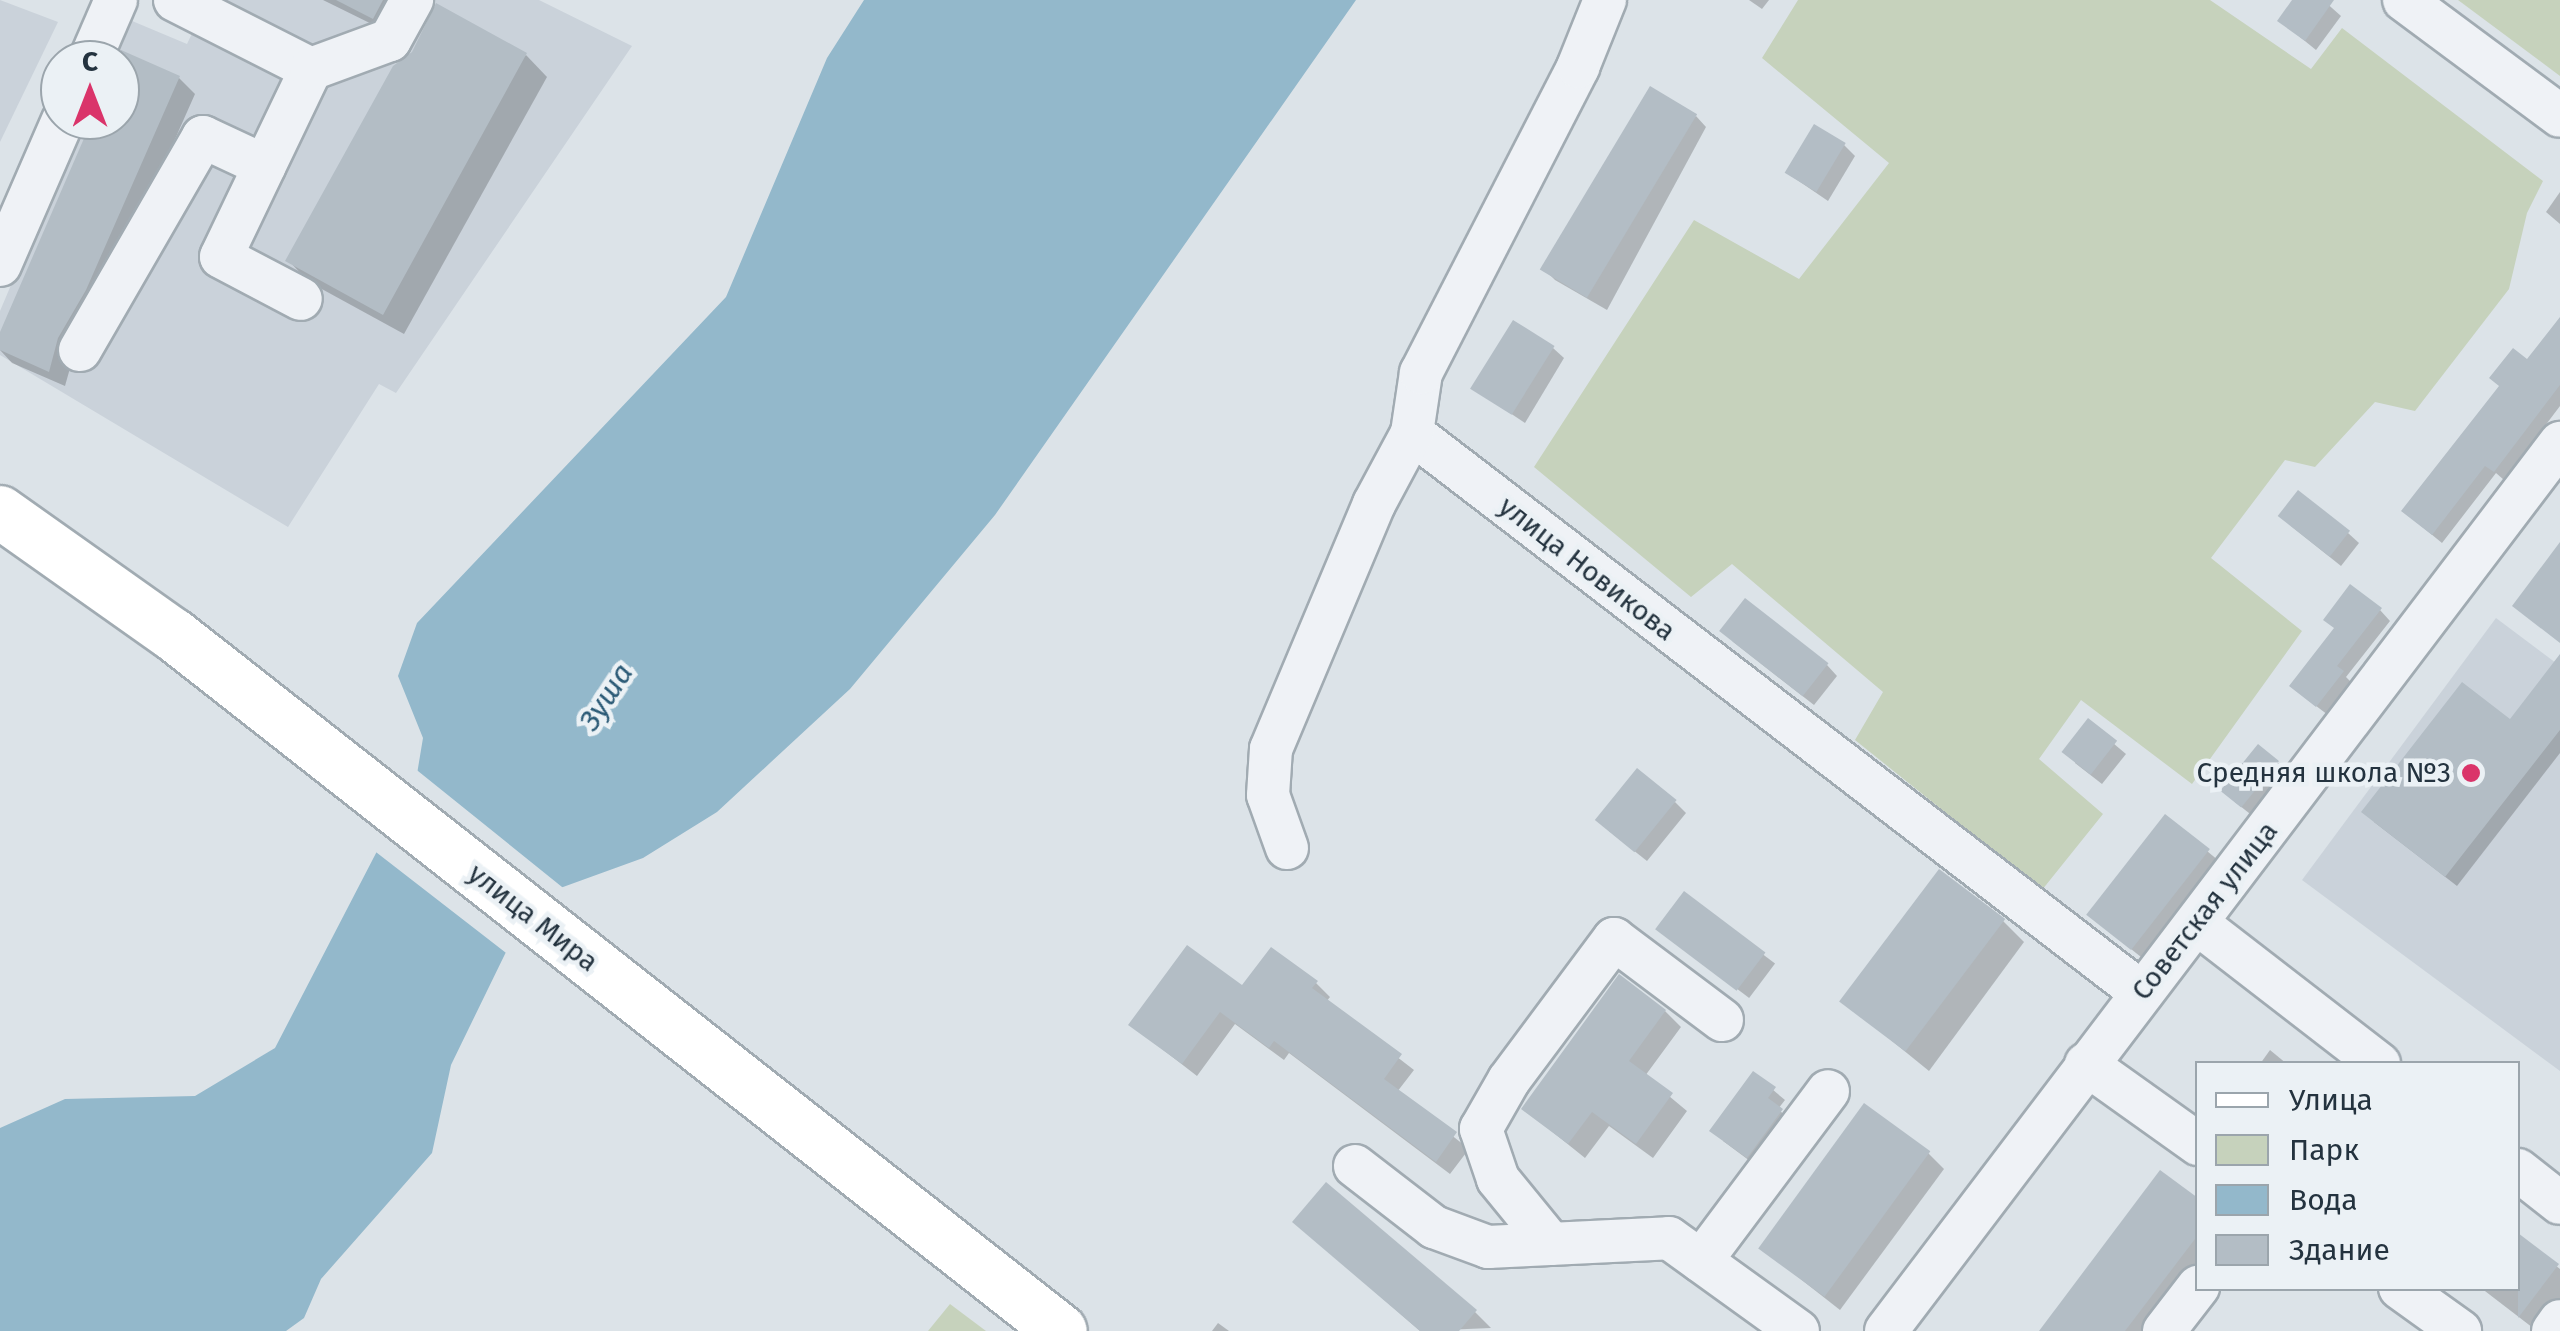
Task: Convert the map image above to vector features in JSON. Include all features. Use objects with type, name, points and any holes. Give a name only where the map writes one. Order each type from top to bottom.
[{"type":"main road","name":"улица Мира","points":[[0,512],[174,634],[1061,1331]]},
{"type":"street","points":[[99,40],[116,0]]},
{"type":"street","points":[[176,0],[311,70]]},
{"type":"street","points":[[300,298],[221,258],[311,70],[390,40],[412,0]]},
{"type":"street","points":[[1287,848],[1268,795],[1271,749],[1374,504],[1412,432],[1421,373],[1578,67],[1605,0]]},
{"type":"street","points":[[2404,0],[2560,116]]},
{"type":"street","points":[[80,350],[203,137],[265,166]]},
{"type":"street","points":[[0,265],[54,140]]},
{"type":"street","name":"улица Новикова","points":[[1412,432],[2142,993]]},
{"type":"street","name":"Советская улица","points":[[1886,1331],[2560,443]]},
{"type":"street","points":[[2198,924],[2375,1061]]},
{"type":"street","points":[[1551,1244],[1498,1179],[1481,1129],[1509,1080],[1614,939],[1722,1020]]},
{"type":"street","points":[[2086,1064],[2195,1142]]},
{"type":"street","points":[[1700,1261],[1828,1090]]},
{"type":"street","points":[[1355,1166],[1434,1227],[1488,1247],[1669,1238],[1798,1331]]},
{"type":"street","points":[[2520,1172],[2560,1203]]},
{"type":"street","points":[[2164,1331],[2195,1290]]},
{"type":"street","points":[[2404,1291],[2460,1331]]},
{"type":"street","points":[[2553,1331],[2560,1321]]},
{"type":"shaded area","points":[[0,0],[58,22],[49,40],[40,40],[40,59],[0,142]]},
{"type":"shaded area","points":[[208,0],[539,0],[632,46],[396,393],[379,384],[288,527],[0,355],[0,311],[73,140],[140,140],[140,40],[116,40],[125,18],[187,44]]},
{"type":"shaded area","name":"Средняя школа №3","points":[[2496,618],[2560,666],[2560,1071],[2302,880]]},
{"type":"green space","points":[[1798,0],[2210,0],[2311,69],[2342,28],[2543,181],[2527,213],[2509,289],[2415,411],[2375,402],[2315,467],[2285,460],[2211,558],[2302,631],[2192,784],[2081,700],[2039,759],[2103,814],[2042,890],[1855,740],[1883,692],[1732,564],[1691,597],[1534,467],[1694,220],[1799,279],[1889,163],[1762,58]]},
{"type":"green space","points":[[2458,0],[2560,0],[2560,76]]},
{"type":"green space","points":[[950,1304],[986,1331],[928,1331]]},
{"type":"water","name":"Зуша","points":[[864,0],[1356,0],[995,515],[850,689],[717,812],[643,858],[552,891],[521,921],[451,1065],[432,1153],[321,1279],[304,1318],[286,1331],[0,1331],[0,1128],[65,1099],[195,1096],[275,1048],[417,774],[423,738],[398,676],[417,623],[726,297],[827,58]]},
{"type":"pier","points":[[413,767],[567,891],[555,895],[525,924],[510,956],[372,849]]},
{"type":"building","points":[[336,0],[383,0],[373,19]]},
{"type":"building","points":[[2292,0],[2334,0],[2305,41],[2277,21]]},
{"type":"building","points":[[436,3],[527,53],[383,315],[285,261],[393,66],[412,52]]},
{"type":"building","points":[[140,58],[180,76],[86,290],[58,338],[49,372],[0,350],[0,332],[83,140],[140,140]]},
{"type":"building","points":[[1650,86],[1697,114],[1587,298],[1540,269]]},
{"type":"building","points":[[1814,124],[1846,143],[1816,192],[1785,173]]},
{"type":"building","points":[[2560,317],[2560,385],[2494,472],[2485,466],[2432,535],[2401,511],[2499,386],[2489,378],[2513,348],[2527,359]]},
{"type":"building","points":[[1513,320],[1555,346],[1512,415],[1470,389]]},
{"type":"building","points":[[2298,490],[2350,531],[2330,557],[2278,516]]},
{"type":"building","points":[[2560,542],[2560,643],[2512,606]]},
{"type":"building","points":[[2350,584],[2382,608],[2337,666],[2344,671],[2316,707],[2289,686],[2334,628],[2323,620]]},
{"type":"building","points":[[1745,598],[1829,663],[1803,696],[1719,631]]},
{"type":"building","points":[[2560,654],[2560,730],[2445,877],[2361,812],[2462,682],[2510,719]]},
{"type":"building","points":[[2088,718],[2117,741],[2091,775],[2062,752]]},
{"type":"building","points":[[2258,744],[2279,761],[2241,808],[2220,791]]},
{"type":"building","points":[[1637,768],[1677,800],[1634,852],[1595,820]]},
{"type":"building","points":[[2165,814],[2210,849],[2131,950],[2086,915]]},
{"type":"building","points":[[1939,869],[2005,919],[1905,1052],[1839,1002]]},
{"type":"building","points":[[1684,891],[1765,952],[1737,991],[1655,929]]},
{"type":"building","points":[[1187,945],[1242,985],[1271,947],[1318,981],[1312,988],[1402,1054],[1384,1079],[1457,1132],[1436,1162],[1274,1041],[1269,1048],[1220,1012],[1182,1064],[1128,1025]]},
{"type":"building","points":[[1619,974],[1666,1010],[1629,1061],[1673,1093],[1636,1144],[1592,1112],[1568,1144],[1521,1109]]},
{"type":"building","points":[[1753,1071],[1776,1087],[1768,1098],[1783,1109],[1747,1158],[1709,1131]]},
{"type":"building","points":[[1864,1103],[1930,1151],[1825,1297],[1758,1249]]},
{"type":"building","points":[[2160,1170],[2195,1196],[2195,1239],[2125,1331],[2039,1331]]},
{"type":"building","points":[[1326,1182],[1477,1310],[1459,1331],[1420,1331],[1292,1222]]},
{"type":"building","points":[[2520,1235],[2559,1264],[2518,1318],[2520,1291]]},
{"type":"place","name":"Средняя школа №3","points":[[2471,773]]}]
